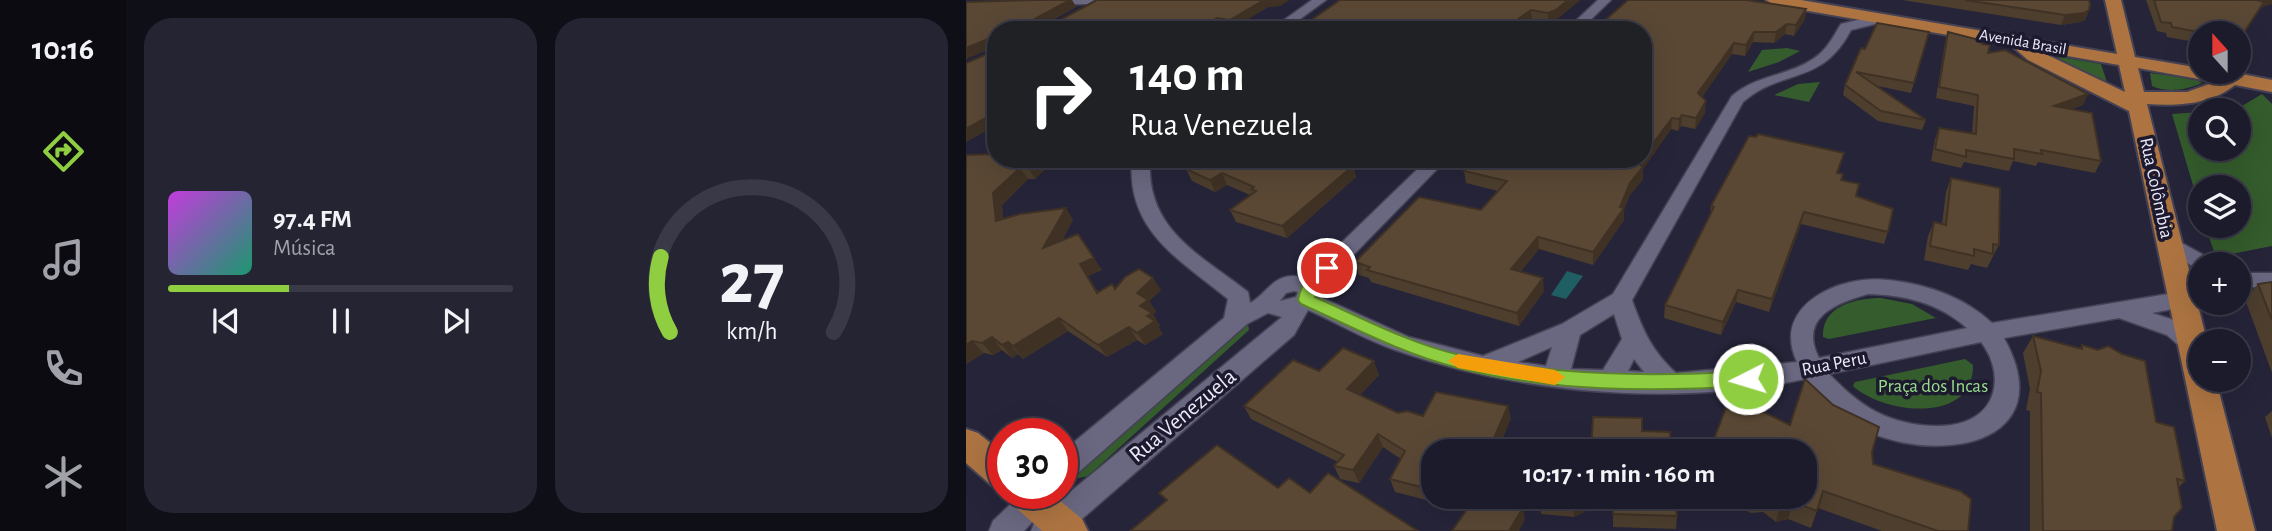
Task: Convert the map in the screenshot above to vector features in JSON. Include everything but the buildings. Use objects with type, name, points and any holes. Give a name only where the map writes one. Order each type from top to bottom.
[{"type":"main road","name":"Avenida Brasil","points":[[1774,0],[1841,4],[2188,64]]},
{"type":"main road","name":"Rua Colômbia","points":[[2113,0],[2188,329]]},
{"type":"main road","name":"Avenida Brasil","points":[[1841,4],[1882,18],[2010,40],[2188,58]]},
{"type":"main road","points":[[2010,40],[2056,68],[2137,103],[2183,100],[2220,89],[2224,84]]},
{"type":"main road","name":"Avenida Brasil","points":[[2251,72],[2272,71]]},
{"type":"main road","name":"Avenida Brasil","points":[[2251,78],[2272,86]]},
{"type":"main road","name":"Rua Colômbia","points":[[2203,392],[2236,531]]},
{"type":"main road","points":[[966,443],[987,461]]},
{"type":"street","points":[[1037,2],[1088,0]]},
{"type":"street","points":[[1080,12],[1104,0]]},
{"type":"street","points":[[1289,21],[1320,0]]},
{"type":"street","points":[[1582,21],[1605,0]]},
{"type":"street","points":[[1841,4],[1846,27]]},
{"type":"street","points":[[1482,366],[1570,330],[1620,300],[1737,99],[1756,83],[1802,70],[1827,56],[1846,27],[1882,18]]},
{"type":"street","points":[[1139,168],[1137,178],[1140,198],[1151,219],[1175,245],[1240,297],[1234,322]]},
{"type":"street","name":"Rua Venezuela","points":[[1004,531],[1045,512],[1286,329],[1305,297],[1429,168]]},
{"type":"street","points":[[2167,241],[2188,254]]},
{"type":"street","points":[[1214,275],[1269,301],[1279,310],[1305,297]]},
{"type":"street","points":[[2251,280],[2272,280]]},
{"type":"street","points":[[1881,286],[1924,294],[1951,306],[1986,333],[2006,370],[2006,396],[2001,407],[1982,426],[1951,436],[1914,436],[1876,425],[1842,406],[1823,388],[1809,369],[1802,346],[1808,316],[1832,295],[1855,288],[1881,286]]},
{"type":"street","name":"Rua Peru","points":[[1305,297],[1401,343],[1482,366],[1558,378],[1671,383],[1722,381],[1809,369],[1986,333],[2180,300]]},
{"type":"street","points":[[1620,300],[1634,339],[1648,361],[1671,383]]},
{"type":"street","name":"Rua Venezuela","points":[[1078,455],[1234,322],[1269,301]]},
{"type":"street","name":"Rua Peru","points":[[2119,310],[2175,329],[2188,340]]},
{"type":"street","points":[[1558,378],[1559,359],[1570,330]]},
{"type":"street","points":[[1611,380],[1634,339]]},
{"type":"green space","points":[[1787,48],[1800,51],[1779,62],[1748,72],[1762,50]]},
{"type":"green space","points":[[2056,58],[2101,64],[2107,82],[2074,69]]},
{"type":"green space","points":[[2150,73],[2188,78],[2188,84],[2199,84],[2170,90],[2152,86]]},
{"type":"green space","points":[[1820,82],[1809,102],[1774,95],[1798,84]]},
{"type":"green space","points":[[2262,94],[2272,104],[2272,246],[2241,252],[2214,252],[2209,238],[2251,238],[2251,175],[2190,175],[2172,114],[2188,113],[2188,161],[2251,161],[2251,101]]},
{"type":"green space","name":"Praça dos Incas","points":[[1881,298],[1912,304],[1936,318],[1829,339],[1823,337],[1824,326],[1834,311],[1851,302]]},
{"type":"green space","points":[[1248,324],[1249,330],[1088,476],[1078,478],[1078,472],[1241,325]]},
{"type":"green space","name":"Praça dos Incas","points":[[1965,359],[1973,365],[1969,384],[1959,398],[1943,405],[1925,408],[1885,403],[1867,396],[1853,386],[1855,382]]},
{"type":"shaded area","points":[[1567,271],[1583,276],[1566,299],[1551,295]]},
{"type":"slow traffic","points":[[1458,361],[1555,377]]},
{"type":"route","points":[[1327,268],[1309,287],[1307,300],[1401,343],[1459,362],[1558,378],[1671,383],[1748,379]]}]
